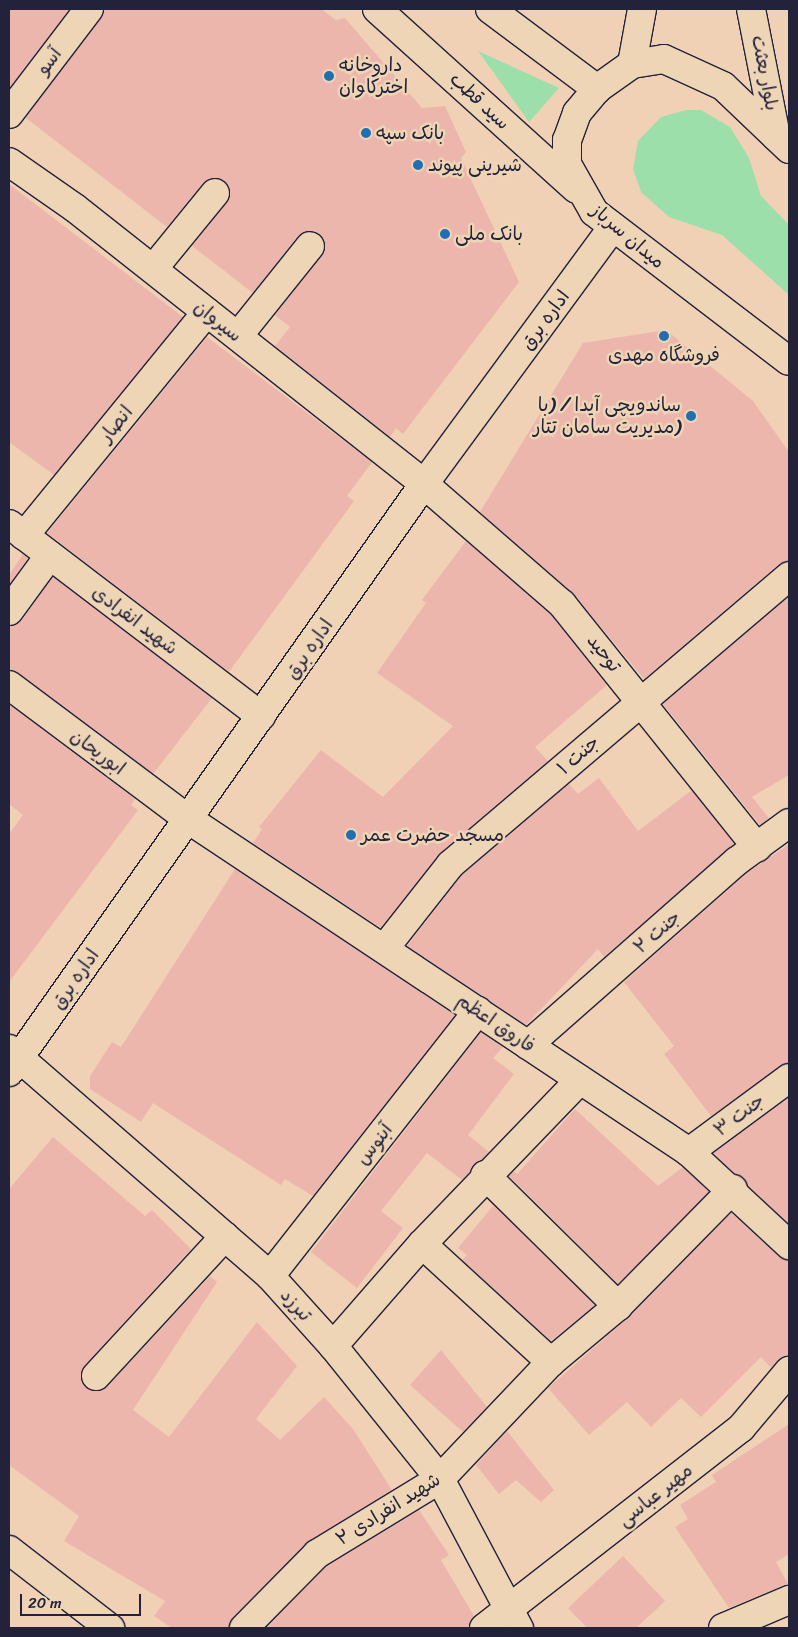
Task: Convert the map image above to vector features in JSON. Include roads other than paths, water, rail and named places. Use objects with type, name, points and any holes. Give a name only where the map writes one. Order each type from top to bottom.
[{"type":"street","name":"آسو","points":[[9,114],[89,9]]},
{"type":"street","name":"سید قطب","points":[[377,9],[581,194]]},
{"type":"street","points":[[490,9],[597,89]]},
{"type":"street","points":[[632,64],[642,9]]},
{"type":"street","name":"بلوار بعثت","points":[[751,9],[783,143]]},
{"type":"street","name":"میدان سرباز","points":[[783,143],[723,86],[694,69],[664,59],[632,64],[597,89],[577,113],[567,140],[567,164],[581,194],[612,228],[789,361]]},
{"type":"street","name":"سیروان","points":[[9,162],[153,270],[424,484]]},
{"type":"street","points":[[153,270],[215,193]]},
{"type":"street","name":"اداره برق","points":[[12,1059],[262,716],[424,484],[612,228]]},
{"type":"street","points":[[238,336],[310,246]]},
{"type":"street","name":"انصار","points":[[17,530],[207,312]]},
{"type":"street","name":"توحید","points":[[424,484],[562,604],[757,847]]},
{"type":"street","name":"شهید انفرادی","points":[[17,530],[262,716]]},
{"type":"street","points":[[9,611],[50,555]]},
{"type":"street","name":"جنت ۱","points":[[384,949],[451,864],[789,576]]},
{"type":"street","name":"ابوریحان","points":[[9,684],[188,819]]},
{"type":"street","name":"فاروق اعظم","points":[[188,819],[689,1152],[732,1189],[789,1245]]},
{"type":"street","name":"جنت ۲","points":[[528,1045],[757,847],[789,823]]},
{"type":"street","name":"آبنوس","points":[[270,1276],[478,1011]]},
{"type":"street","name":"تبرزد","points":[[12,1059],[225,1236],[270,1276],[333,1346],[440,1479],[514,1618]]},
{"type":"street","name":"جنت ۳","points":[[689,1152],[789,1078]]},
{"type":"street","points":[[333,1346],[485,1175],[580,1080]]},
{"type":"street","points":[[485,1175],[618,1306]]},
{"type":"street","name":"شهید انفرادی ۲","points":[[244,1628],[317,1554],[440,1479],[551,1362],[618,1306],[732,1189]]},
{"type":"street","points":[[96,1376],[225,1236]]},
{"type":"street","points":[[422,1244],[551,1362]]},
{"type":"street","name":"مهیر عباسی","points":[[484,1628],[514,1618],[741,1428],[789,1371]]},
{"type":"street","points":[[9,1550],[95,1624]]},
{"type":"street","points":[[723,1628],[789,1600]]},
{"type":"place","name":"داروخانه اخترکاوان","points":[[329,76]]},
{"type":"place","name":"بانک سپه","points":[[366,133]]},
{"type":"place","name":"شیرینی پیوند","points":[[418,165]]},
{"type":"place","name":"بانک ملی","points":[[445,234]]},
{"type":"place","name":"فروشگاه مهدی","points":[[664,336]]},
{"type":"place","name":"ساندویچی آیدا / (با مدیریت سامان تتار)","points":[[691,416]]},
{"type":"place","name":"مسجد حضرت عمر","points":[[351,835]]}]
